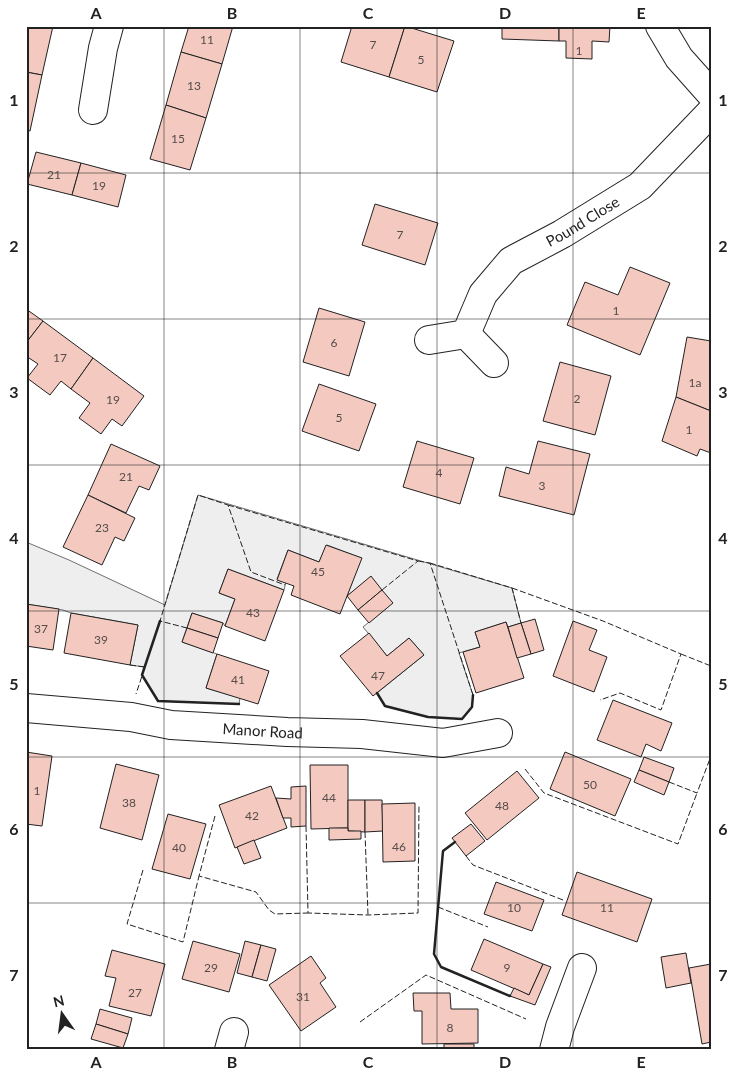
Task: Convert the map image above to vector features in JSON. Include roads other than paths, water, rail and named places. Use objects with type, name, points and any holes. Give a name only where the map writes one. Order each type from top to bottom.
[{"type":"street","points":[[93,110],[103,48],[109,26]]},
{"type":"street","points":[[660,26],[679,58],[711,94]]},
{"type":"street","name":"Pound Close","points":[[466,334],[483,294],[511,261],[562,234],[640,186],[711,112]]},
{"type":"street","points":[[429,340],[466,334],[494,364]]},
{"type":"street","name":"Manor Road","points":[[26,708],[131,717],[171,725],[287,732],[362,734],[443,743],[498,733]]},
{"type":"street","points":[[554,1050],[560,1027],[582,968]]}]
